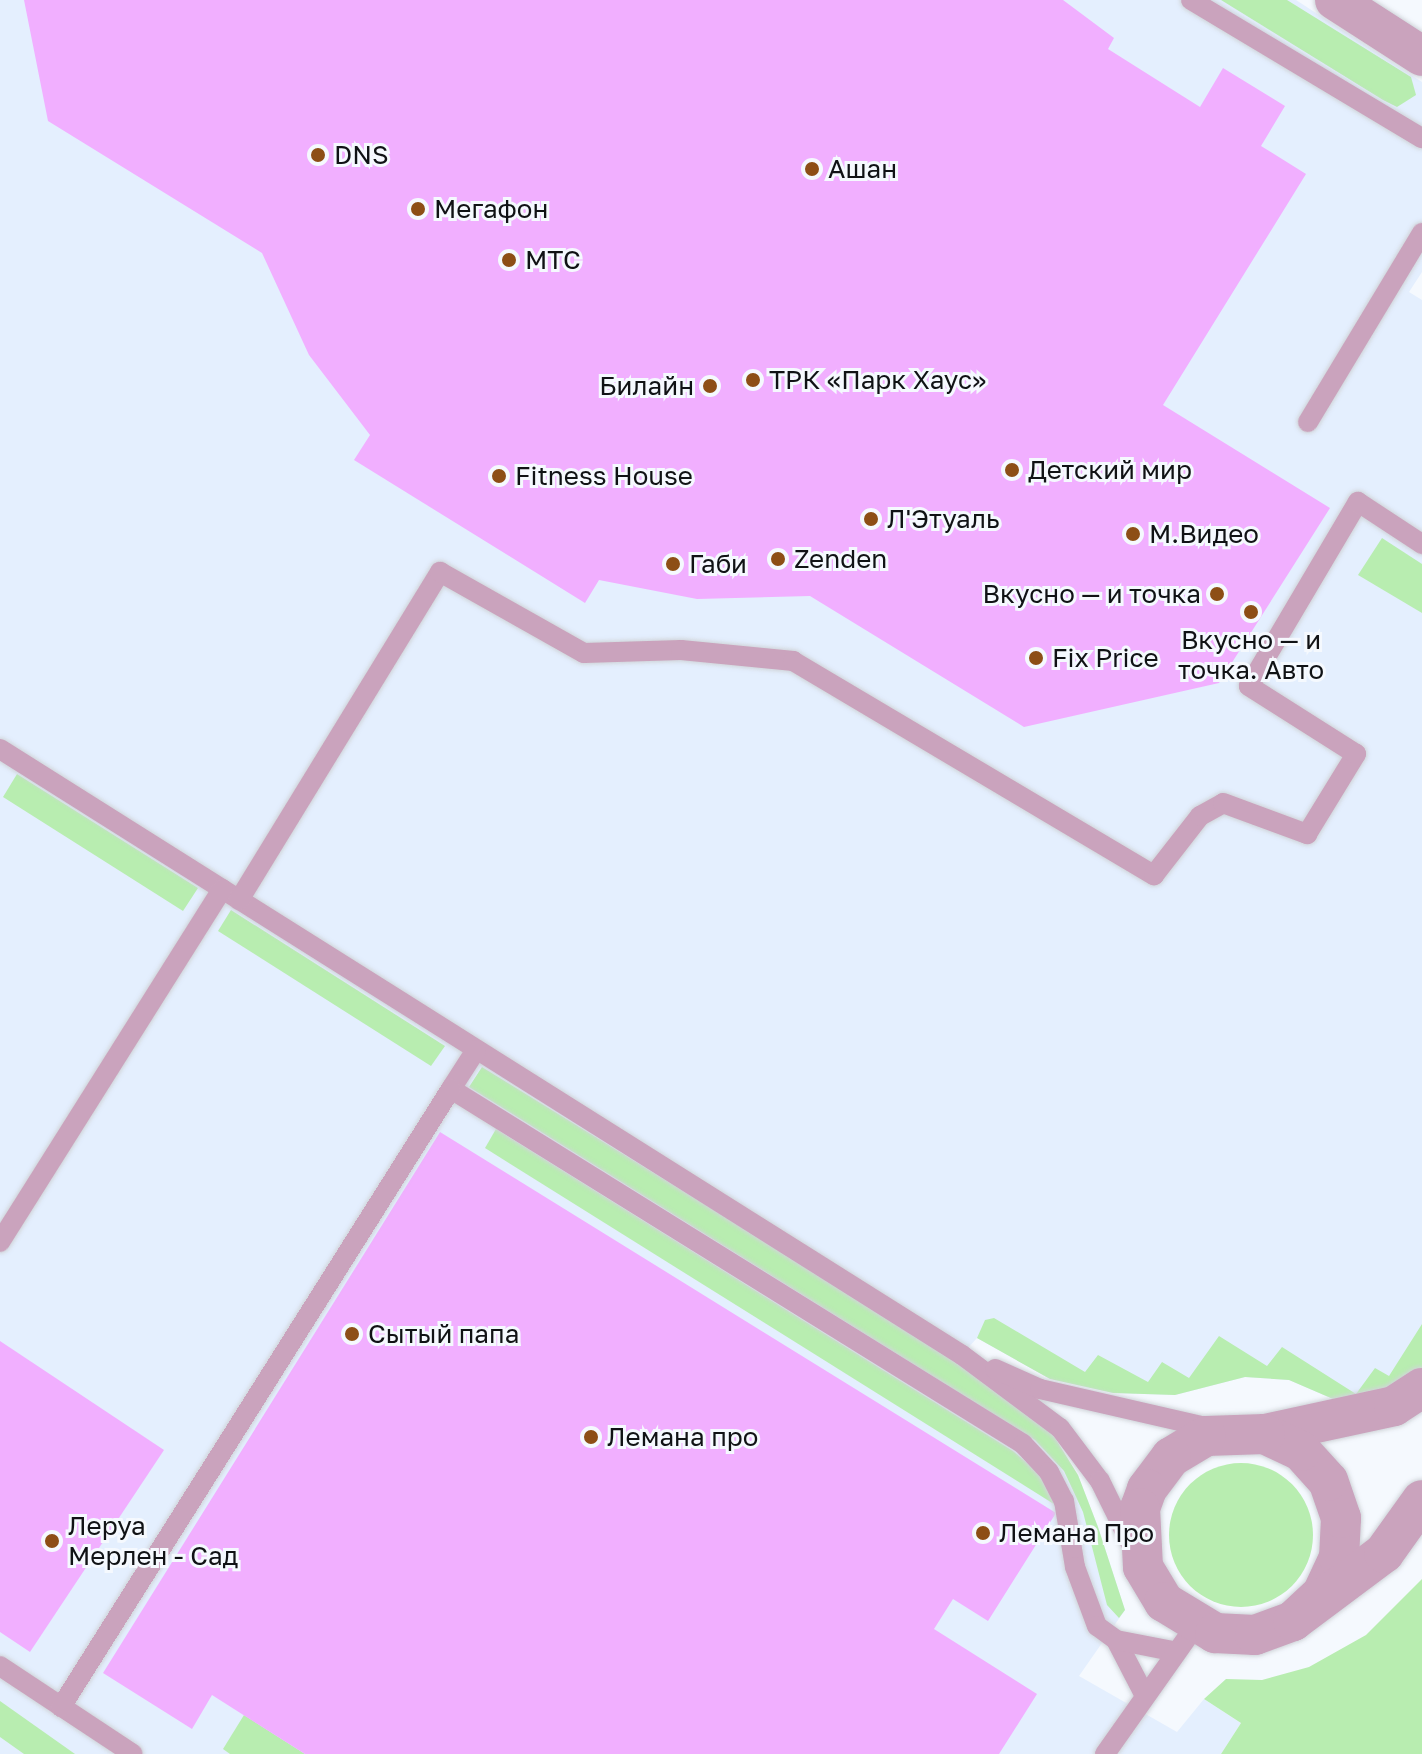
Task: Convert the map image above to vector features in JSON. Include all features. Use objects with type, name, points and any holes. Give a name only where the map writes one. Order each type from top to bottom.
[{"type":"street","points":[[1335,0],[1422,56]]},
{"type":"street","points":[[1422,1388],[1394,1406],[1265,1434],[1225,1432],[1187,1445],[1147,1489],[1137,1528],[1152,1586],[1186,1638],[1215,1633],[1255,1635],[1293,1621],[1384,1553],[1422,1500]]},
{"type":"street","points":[[1265,1434],[1301,1451],[1316,1465],[1341,1518],[1341,1548],[1332,1577],[1315,1602],[1293,1621]]},
{"type":"lane","points":[[1191,0],[1349,98],[1422,138]]},
{"type":"lane","points":[[1308,422],[1422,233]]},
{"type":"lane","points":[[0,1242],[440,572],[584,653],[681,650],[793,661],[1154,875],[1200,816],[1223,803],[1307,834],[1356,754],[1249,686],[1358,502],[1422,544]]},
{"type":"lane","points":[[1,751],[962,1355],[1060,1428],[1100,1481],[1152,1586]]},
{"type":"lane","points":[[61,1707],[476,1050]]},
{"type":"lane","points":[[451,1089],[1023,1444],[1049,1472],[1064,1501],[1075,1567],[1097,1626],[1116,1640],[1145,1696]]},
{"type":"lane","points":[[962,1355],[1040,1389],[1225,1432]]},
{"type":"lane","points":[[1116,1640],[1186,1638]]},
{"type":"lane","points":[[1105,1754],[1186,1638]]},
{"type":"lane","points":[[0,1666],[133,1754]]},
{"type":"shaded area","points":[[0,0],[1296,0],[1422,82],[1422,272],[1409,292],[1422,300],[1422,1379],[1347,1405],[1289,1380],[1245,1377],[1175,1395],[1113,1393],[1050,1379],[977,1338],[957,1360],[1078,1475],[1125,1610],[1079,1676],[1177,1732],[1204,1699],[1241,1723],[1221,1754],[0,1754]]},
{"type":"green space","points":[[1221,0],[1287,0],[1411,77],[1416,95],[1397,107]]},
{"type":"green space","points":[[1382,538],[1422,564],[1422,613],[1358,575]]},
{"type":"green space","points":[[17,774],[198,888],[183,911],[3,797]]},
{"type":"green space","points":[[231,910],[445,1046],[431,1066],[218,931]]},
{"type":"green space","points":[[482,1067],[957,1360],[1052,1433],[1078,1475],[1098,1527],[1125,1610],[1119,1618],[1107,1605],[1083,1512],[1064,1471],[1035,1440],[469,1087]]},
{"type":"green space","points":[[496,1129],[1013,1451],[1042,1476],[1057,1506],[485,1148]]},
{"type":"green space","points":[[994,1318],[1085,1372],[1098,1355],[1148,1382],[1162,1362],[1189,1378],[1219,1336],[1267,1366],[1282,1347],[1356,1394],[1375,1368],[1389,1376],[1422,1324],[1422,1379],[1347,1405],[1289,1380],[1245,1377],[1175,1395],[1113,1393],[1050,1379],[977,1338],[985,1320]]},
{"type":"green space","points":[[1241,1463],[1269,1468],[1292,1484],[1308,1507],[1313,1535],[1308,1563],[1292,1586],[1269,1602],[1241,1607],[1213,1602],[1190,1586],[1174,1563],[1169,1535],[1174,1507],[1190,1484],[1213,1468]]},
{"type":"green space","points":[[1422,1579],[1422,1754],[1221,1754],[1241,1723],[1204,1699],[1226,1679],[1262,1680],[1309,1667],[1366,1635]]},
{"type":"green space","points":[[0,1701],[75,1754],[24,1754],[0,1737]]},
{"type":"green space","points":[[244,1715],[305,1754],[230,1754],[223,1749]]},
{"type":"building","name":"ТРК «Парк Хаус»","points":[[24,0],[1063,0],[1114,38],[1108,49],[1200,107],[1223,68],[1285,106],[1261,146],[1306,174],[1163,405],[1330,508],[1219,683],[1024,727],[810,596],[697,599],[599,580],[585,603],[354,460],[370,435],[309,355],[262,253],[48,121]]},
{"type":"building","name":"Лемана про","points":[[440,1132],[1056,1513],[988,1621],[953,1599],[934,1629],[1037,1694],[999,1754],[305,1754],[212,1695],[192,1729],[103,1673]]},
{"type":"building","name":"Леруа Мерлен - Сад","points":[[0,1341],[164,1450],[30,1652],[0,1632]]},
{"type":"place","name":"DNS","points":[[318,155]]},
{"type":"place","name":"Ашан","points":[[812,169]]},
{"type":"place","name":"Мегафон","points":[[418,209]]},
{"type":"place","name":"МТС","points":[[509,260]]},
{"type":"place","name":"ТРК «Парк Хаус»","points":[[753,380]]},
{"type":"place","name":"Билайн","points":[[710,386]]},
{"type":"place","name":"Детский мир","points":[[1012,470]]},
{"type":"place","name":"Fitness House","points":[[499,476]]},
{"type":"place","name":"Л'Этуаль","points":[[871,519]]},
{"type":"place","name":"М.Видео","points":[[1133,534]]},
{"type":"place","name":"Zenden","points":[[778,559]]},
{"type":"place","name":"Габи","points":[[673,564]]},
{"type":"place","name":"Вкусно — и точка","points":[[1217,594]]},
{"type":"place","name":"Вкусно — и точка. Авто","points":[[1251,612]]},
{"type":"place","name":"Fix Price","points":[[1036,658]]},
{"type":"place","name":"Сытый папа","points":[[352,1334]]},
{"type":"place","name":"Лемана про","points":[[591,1437]]},
{"type":"place","name":"Лемана Про","points":[[983,1533]]},
{"type":"place","name":"Леруа Мерлен - Сад","points":[[52,1541]]}]
